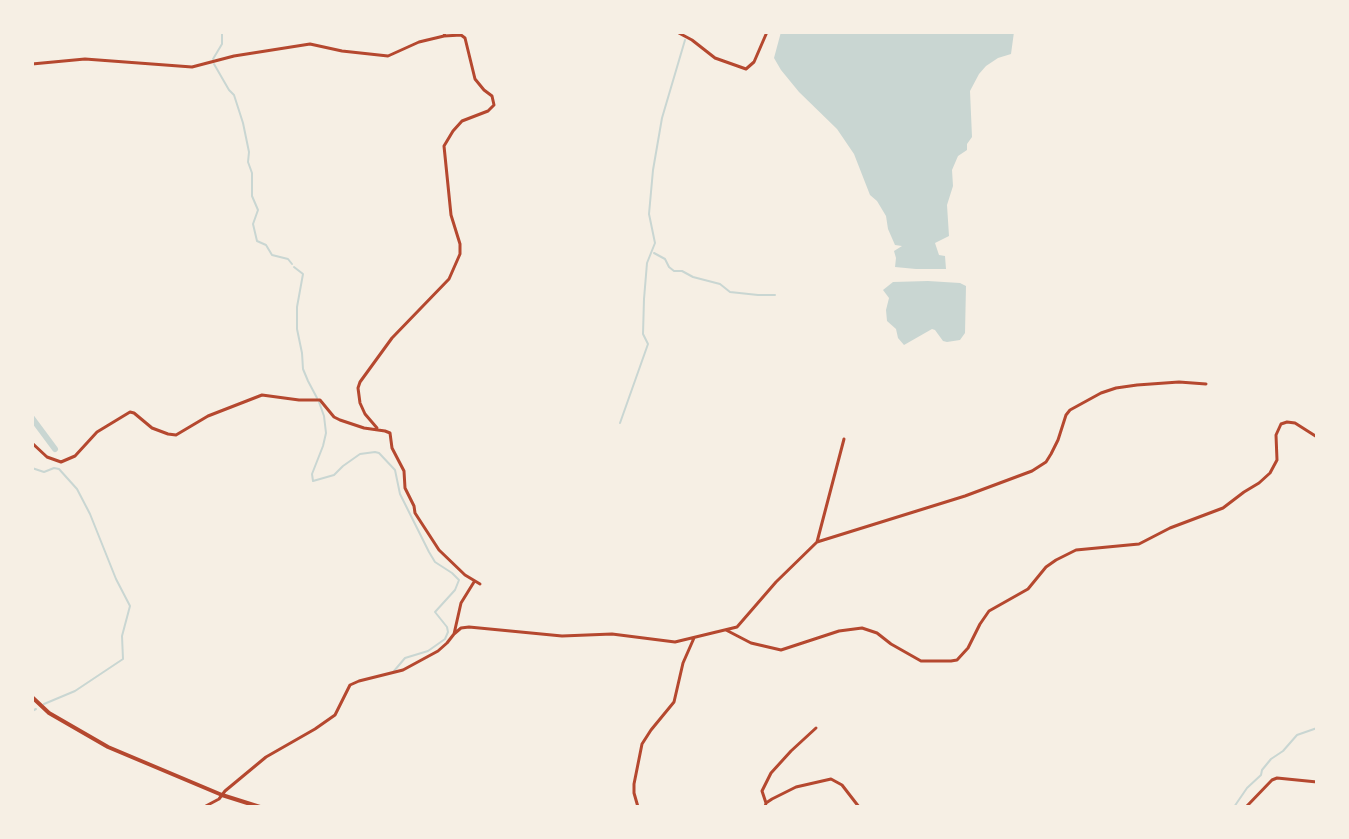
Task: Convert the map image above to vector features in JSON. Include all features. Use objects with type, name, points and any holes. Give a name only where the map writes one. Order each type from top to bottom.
[{"type":"street","points":[[677,32],[715,58],[746,69],[754,62],[767,32]]},
{"type":"street","points":[[32,64],[85,59],[192,67],[234,56],[310,44],[382,56],[445,34],[463,35],[475,79],[494,98],[494,105],[488,111],[462,121],[446,141],[443,154],[460,254],[449,279],[392,338],[360,382],[358,395],[362,409],[378,429]]},
{"type":"street","points":[[204,807],[219,799],[266,757],[335,715],[350,685],[403,670],[438,651],[461,628],[562,636],[612,634],[668,641],[737,627],[776,582],[817,542],[965,496],[1032,471],[1046,462],[1058,440],[1066,415],[1101,393],[1137,385],[1206,384]]},
{"type":"street","points":[[32,443],[47,457],[61,462],[75,456],[97,432],[130,412],[152,428],[176,435],[208,416],[265,394],[320,400],[340,420],[390,433],[392,448],[404,471],[407,494],[415,513],[439,550],[480,584]]},
{"type":"street","points":[[726,630],[751,643],[781,650],[839,631],[862,628],[921,661],[957,660],[968,648],[989,611],[1028,589],[1056,560],[1076,550],[1139,544],[1170,528],[1223,508],[1270,473],[1277,460],[1277,431],[1284,422],[1295,423],[1317,437]]},
{"type":"street","points":[[817,542],[844,439]]},
{"type":"street","points":[[454,634],[461,603],[474,582]]},
{"type":"street","points":[[638,807],[634,784],[642,744],[674,702],[683,663],[694,638]]},
{"type":"street","points":[[32,697],[49,713],[91,738],[222,795],[260,807]]},
{"type":"street","points":[[816,728],[771,773],[762,791],[765,805],[796,787],[831,779],[839,781],[859,807]]},
{"type":"street","points":[[1246,807],[1277,778],[1317,782]]},
{"type":"shaded area","points":[[781,32],[1014,32],[1011,54],[986,66],[970,91],[972,137],[967,150],[958,156],[952,170],[953,186],[947,205],[949,236],[935,243],[939,255],[945,256],[946,269],[895,267],[894,251],[902,246],[895,245],[886,216],[870,195],[854,154],[837,129],[799,92],[774,58]]},
{"type":"shaded area","points":[[928,281],[966,286],[965,333],[960,340],[947,342],[932,329],[904,345],[896,329],[887,321],[889,298],[883,290],[893,282]]},
{"type":"waterway","points":[[213,59],[222,44],[222,32]]},
{"type":"waterway","points":[[620,423],[648,344],[643,334],[644,299],[647,263],[655,243],[649,214],[653,170],[662,118],[685,40]]},
{"type":"waterway","points":[[214,64],[234,95],[243,123],[252,173],[252,196],[258,210],[253,224],[257,241],[266,245],[272,255],[288,259],[292,264]]},
{"type":"waterway","points":[[654,253],[665,259],[674,271],[720,284],[730,292],[775,295]]},
{"type":"waterway","points":[[294,267],[303,274],[297,307],[303,369],[317,398]]},
{"type":"waterway","points":[[319,402],[326,433],[312,474],[313,481],[334,475],[360,454],[379,453],[395,470],[400,494],[435,562],[459,580],[455,590],[435,612],[447,627],[445,639],[428,651],[405,658],[394,671]]},
{"type":"waterway","points":[[32,418],[55,449]]},
{"type":"waterway","points":[[32,468],[44,472],[59,469],[77,489],[130,606],[122,636],[123,659],[75,691],[44,704]]},
{"type":"waterway","points":[[32,711],[36,709]]},
{"type":"waterway","points":[[1234,807],[1271,759],[1297,735],[1317,728]]}]
